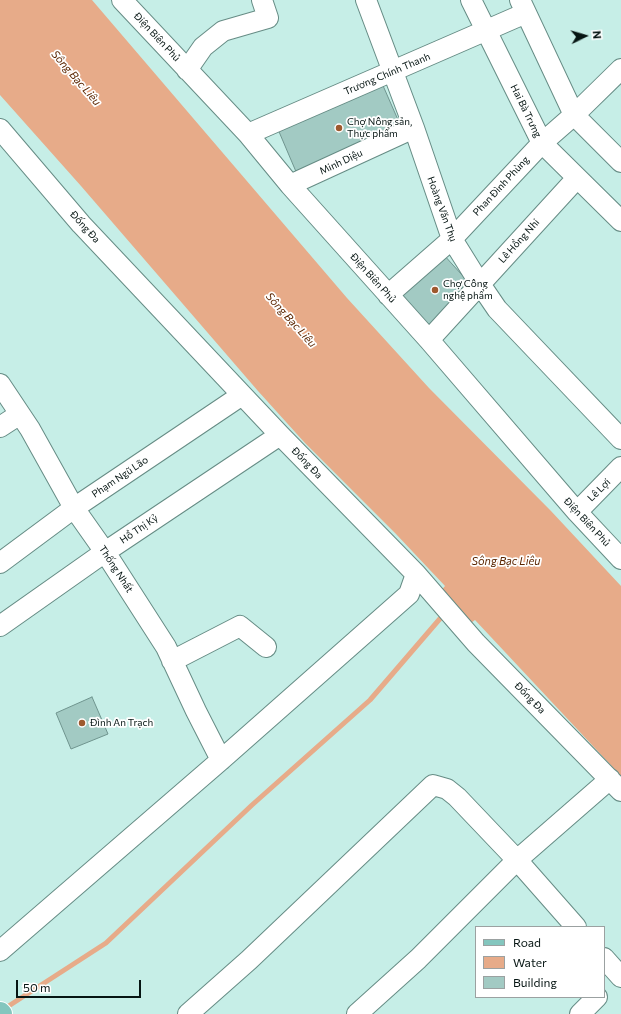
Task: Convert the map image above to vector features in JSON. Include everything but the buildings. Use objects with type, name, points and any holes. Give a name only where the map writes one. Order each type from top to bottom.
[{"type":"street","points":[[187,70],[203,47],[223,31],[268,18],[262,0]]},
{"type":"street","name":"Hoàng Văn Thụ","points":[[366,0],[414,128],[452,239],[497,309],[621,439]]},
{"type":"street","name":"Hai Bà Trưng","points":[[471,0],[542,143],[621,221]]},
{"type":"street","name":"Điện Biên Phủ","points":[[125,1],[187,70],[248,134],[290,185],[429,340],[577,512],[621,559]]},
{"type":"street","points":[[523,7],[574,115],[621,162]]},
{"type":"street","name":"Trương Chính Thanh","points":[[248,134],[486,31],[523,7]]},
{"type":"street","name":"Phan Đình Phùng","points":[[388,295],[452,239],[542,143],[574,115],[621,69]]},
{"type":"street","name":"Minh Diệu","points":[[290,185],[414,128]]},
{"type":"street","name":"Đống Đa","points":[[0,129],[82,224],[242,395],[416,574],[476,643],[616,785]]},
{"type":"street","name":"Lê Hồng Nhi","points":[[429,340],[577,178]]},
{"type":"street","name":"Thống Nhất","points":[[0,384],[30,429],[74,508],[105,552],[166,647],[196,711],[222,760]]},
{"type":"street","name":"Phạm Ngũ Lão","points":[[0,563],[74,508],[242,395]]},
{"type":"street","points":[[0,427],[20,414]]},
{"type":"street","name":"Hồ Thị Kỷ","points":[[0,626],[105,552],[280,435]]},
{"type":"street","name":"Lê Lợi","points":[[577,512],[621,467]]},
{"type":"street","points":[[0,951],[222,760],[409,594],[416,574]]},
{"type":"street","points":[[172,661],[240,626],[266,648]]},
{"type":"street","points":[[188,1014],[250,960],[433,785],[447,789],[457,797],[517,860],[575,926]]},
{"type":"street","points":[[357,1014],[418,959],[517,860],[616,785]]},
{"type":"street","points":[[605,959],[620,976],[605,989]]},
{"type":"street","points":[[580,1014],[596,998]]},
{"type":"water","name":"Sông Bạc Liêu","points":[[0,0],[92,0],[347,298],[429,388],[551,511],[621,586],[621,776],[475,620],[468,625],[439,593],[445,586],[396,534],[305,443],[0,95]]},
{"type":"waterway","points":[[4,1009],[106,943],[252,805],[370,700],[444,614]]},
{"type":"place","name":"Chợ Nông sản, Thực phẩm","points":[[339,128]]},
{"type":"place","name":"Chợ Công nghệ phẩm","points":[[435,290]]},
{"type":"place","name":"Đình An Trạch","points":[[82,723]]}]
